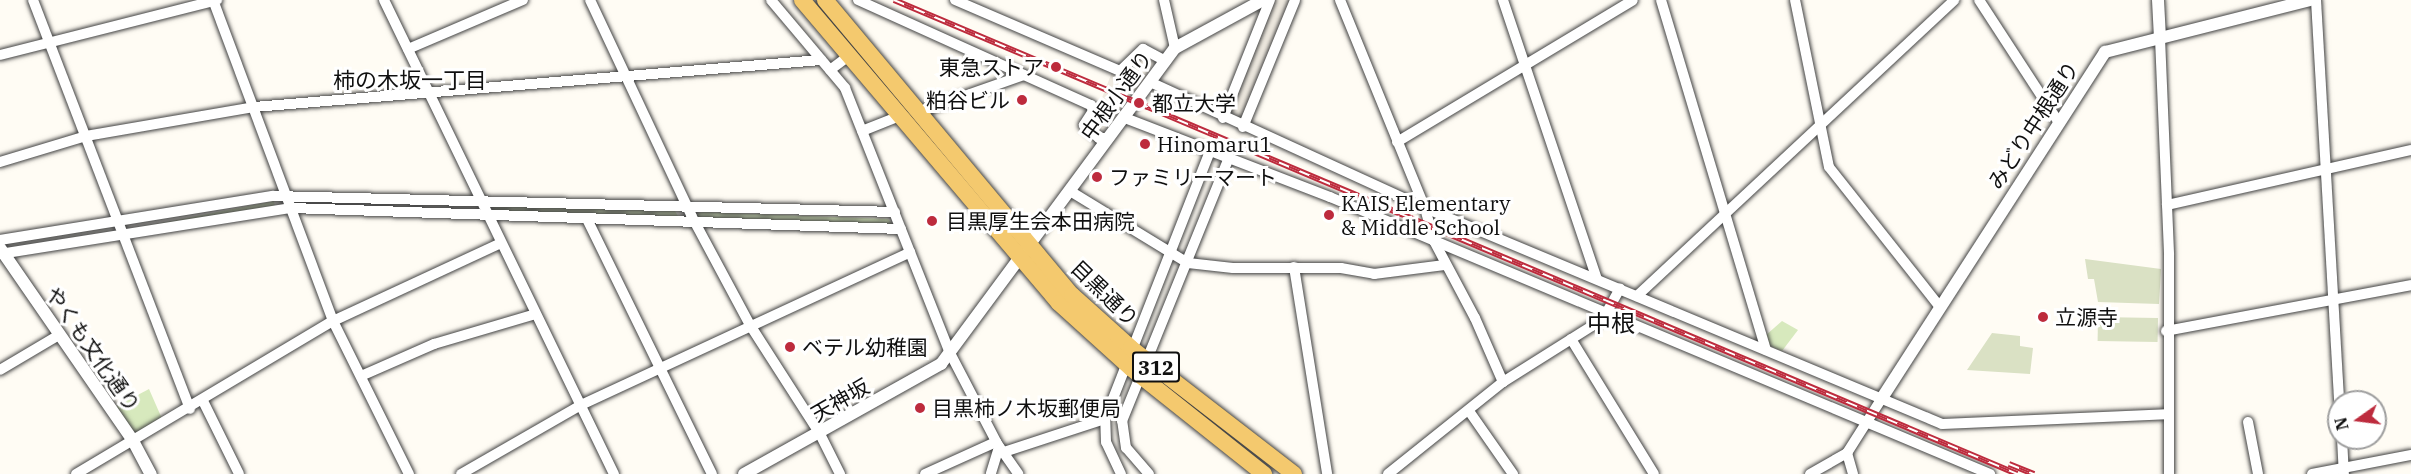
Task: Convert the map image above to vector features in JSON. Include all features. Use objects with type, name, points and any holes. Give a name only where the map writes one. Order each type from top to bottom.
[{"type":"main road","name":"目黒通り","points":[[802,0],[850,55],[911,113]]},
{"type":"main road","name":"目黒通り","points":[[825,0],[911,113],[1025,252],[1059,303],[1128,356],[1140,376],[1264,474]]},
{"type":"main road","name":"目黒通り","points":[[1128,356],[1147,360],[1294,474]]},
{"type":"street","points":[[33,0],[190,408]]},
{"type":"street","points":[[0,55],[50,45],[214,0],[333,321],[409,474]]},
{"type":"street","points":[[384,0],[614,474]]},
{"type":"street","points":[[408,49],[523,0]]},
{"type":"street","points":[[590,0],[688,209],[750,325],[820,434],[840,474]]},
{"type":"street","points":[[771,0],[845,88],[950,353],[1000,447],[1018,474]]},
{"type":"street","points":[[858,0],[1091,105],[1093,111],[1084,125],[1099,138],[1109,138]]},
{"type":"street","points":[[954,0],[1120,71],[1143,49],[1166,61]]},
{"type":"street","points":[[1164,0],[1175,48]]},
{"type":"street","name":"中根小通り","points":[[1025,252],[1175,48],[1263,0]]},
{"type":"street","points":[[1233,122],[1270,0]]},
{"type":"street","points":[[1233,122],[1295,0]]},
{"type":"street","points":[[1340,0],[1425,208],[1434,241],[1444,265],[1475,318],[1503,382]]},
{"type":"street","points":[[1503,0],[1597,279]]},
{"type":"street","points":[[1397,142],[1633,0]]},
{"type":"street","points":[[1661,0],[1766,350]]},
{"type":"street","points":[[1795,0],[1829,166],[1940,307]]},
{"type":"street","points":[[1637,296],[1954,0]]},
{"type":"street","points":[[1979,0],[2058,121]]},
{"type":"street","points":[[2158,0],[2167,205],[2166,330],[2169,474]]},
{"type":"street","name":"みどり中根通り","points":[[1882,398],[2058,121],[2105,52],[2310,0]]},
{"type":"street","points":[[2316,0],[2338,390]]},
{"type":"street","points":[[830,70],[850,55]]},
{"type":"street","points":[[0,162],[86,136],[254,106],[821,60]]},
{"type":"street","points":[[862,131],[1024,75]]},
{"type":"street","points":[[1150,82],[1425,208],[1942,424],[2167,414]]},
{"type":"street","points":[[1125,117],[1870,417],[1969,470],[1990,474]]},
{"type":"street","points":[[2167,205],[2411,150]]},
{"type":"street","points":[[1122,474],[1106,442],[1105,419],[1128,356],[1170,255],[1220,155]]},
{"type":"street","points":[[1149,474],[1126,448],[1122,420],[1188,263],[1220,155]]},
{"type":"street","points":[[1070,191],[1170,255],[1188,263],[1233,268],[1341,268],[1374,274],[1444,265]]},
{"type":"street","points":[[0,240],[285,196],[688,209],[895,212]]},
{"type":"street","points":[[1,252],[291,208],[901,229]]},
{"type":"street","points":[[587,219],[712,474]]},
{"type":"street","points":[[76,474],[132,439],[203,402],[333,321],[501,243]]},
{"type":"street","name":"やくも文化通り","points":[[1,252],[132,439],[152,474]]},
{"type":"street","points":[[461,474],[581,405],[910,252]]},
{"type":"street","name":"天神坂","points":[[744,474],[820,434],[938,366],[1025,252]]},
{"type":"street","points":[[1294,267],[1327,474]]},
{"type":"street","points":[[2166,330],[2411,285]]},
{"type":"street","points":[[1388,474],[1503,382],[1609,313],[1620,288]]},
{"type":"street","points":[[361,376],[434,344],[536,314]]},
{"type":"street","points":[[0,370],[59,335]]},
{"type":"street","points":[[1571,339],[1654,474]]},
{"type":"street","points":[[1809,474],[1846,453],[1882,398]]},
{"type":"street","points":[[203,402],[239,474]]},
{"type":"street","points":[[1469,411],[1513,474]]},
{"type":"street","points":[[926,474],[1000,447],[1105,419]]},
{"type":"street","points":[[2248,422],[2258,474]]},
{"type":"street","points":[[991,474],[1000,447]]},
{"type":"street","points":[[2343,450],[2344,471]]},
{"type":"street","points":[[1846,453],[1853,474]]},
{"type":"street","points":[[2312,474],[2344,471],[2411,455]]},
{"type":"green space","points":[[274,201],[275,206],[135,233],[134,228]]},
{"type":"green space","points":[[492,205],[675,211],[678,216],[493,213]]},
{"type":"green space","points":[[703,212],[888,219],[893,225],[699,219],[695,214]]},
{"type":"green space","points":[[2085,259],[2161,269],[2159,304],[2098,302],[2094,279],[2088,279]]},
{"type":"green space","points":[[2098,317],[2158,318],[2158,342],[2098,341]]},
{"type":"green space","points":[[1782,321],[1798,330],[1782,351],[1768,345],[1766,335]]},
{"type":"green space","points":[[1992,333],[2020,336],[2020,346],[2033,348],[2030,374],[1967,370]]},
{"type":"green space","points":[[149,389],[163,421],[134,436],[115,407]]},
{"type":"shaded area","points":[[1274,0],[1292,0],[1241,120],[1228,115]]},
{"type":"shaded area","points":[[1142,54],[1154,61],[1141,88],[1105,133],[1099,132],[1092,124],[1112,72],[1127,73]]},
{"type":"railway","points":[[894,0],[2017,474]]},
{"type":"railway","points":[[2009,464],[2034,474]]},
{"type":"place","name":"東急ストア","points":[[1056,67]]},
{"type":"place","name":"粕谷ビル","points":[[1022,100]]},
{"type":"place","name":"都立大学","points":[[1139,103]]},
{"type":"place","name":"Hinomaru1","points":[[1145,144]]},
{"type":"place","name":"ファミリーマート","points":[[1097,177]]},
{"type":"place","name":"KAIS Elementary & Middle School","points":[[1329,215]]},
{"type":"place","name":"目黒厚生会本田病院","points":[[932,221]]},
{"type":"place","name":"立源寺","points":[[2043,317]]},
{"type":"place","name":"ベテル幼稚園","points":[[790,347]]},
{"type":"place","name":"目黒柿ノ木坂郵便局","points":[[920,408]]},
{"type":"district","name":"柿の木坂一丁目","points":[[410,80]]},
{"type":"district","name":"中根","points":[[1611,324]]}]
